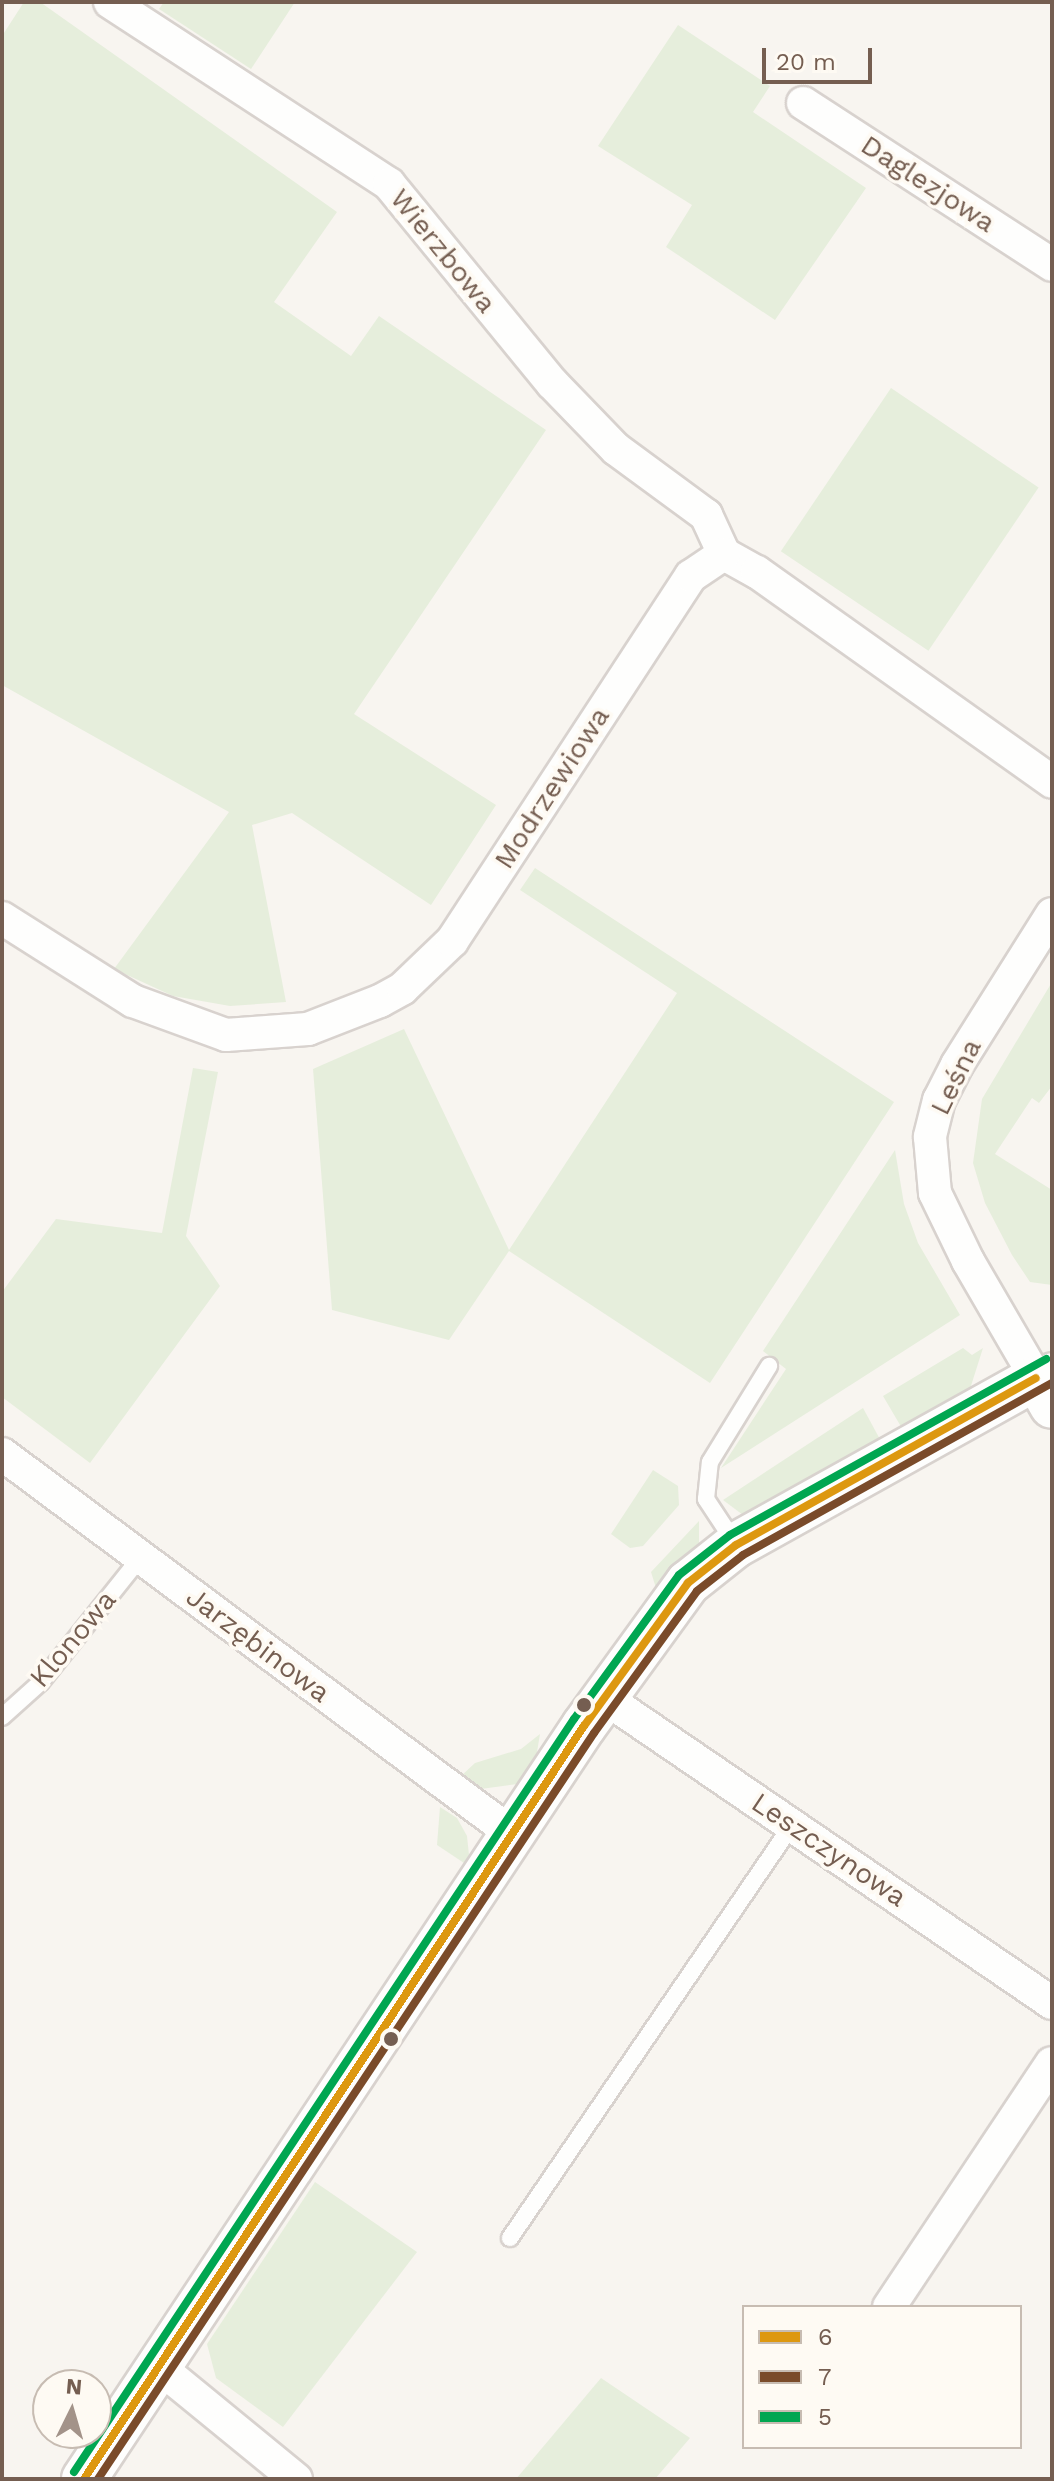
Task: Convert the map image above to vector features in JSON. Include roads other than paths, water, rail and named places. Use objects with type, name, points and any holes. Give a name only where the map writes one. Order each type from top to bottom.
[{"type":"street","name":"Wierzbowa","points":[[110,2],[389,184],[552,383],[616,449],[706,515],[724,554]]},
{"type":"street","name":"Daglezjowa","points":[[803,103],[1052,265]]},
{"type":"street","points":[[724,554],[757,572],[1052,782]]},
{"type":"street","name":"Modrzewiowa","points":[[2,918],[133,1001],[226,1035],[308,1029],[380,1001],[403,988],[452,941],[691,576],[724,554]]},
{"type":"street","name":"Leśna","points":[[84,2479],[605,1698],[688,1583],[736,1545],[1047,1384],[935,1193],[930,1137],[939,1100],[957,1065],[1052,914]]},
{"type":"street","name":"Jarzębinowa","points":[[2,1454],[514,1835]]},
{"type":"street","name":"Leszczynowa","points":[[605,1698],[1052,2003]]},
{"type":"street","points":[[890,2305],[1052,2063]]},
{"type":"street","points":[[159,2367],[296,2479]]},
{"type":"lane","points":[[736,1545],[706,1499],[710,1462],[769,1366]]},
{"type":"lane","name":"Klonowa","points":[[2,1717],[41,1682],[140,1558]]},
{"type":"lane","points":[[510,2238],[792,1825]]}]
